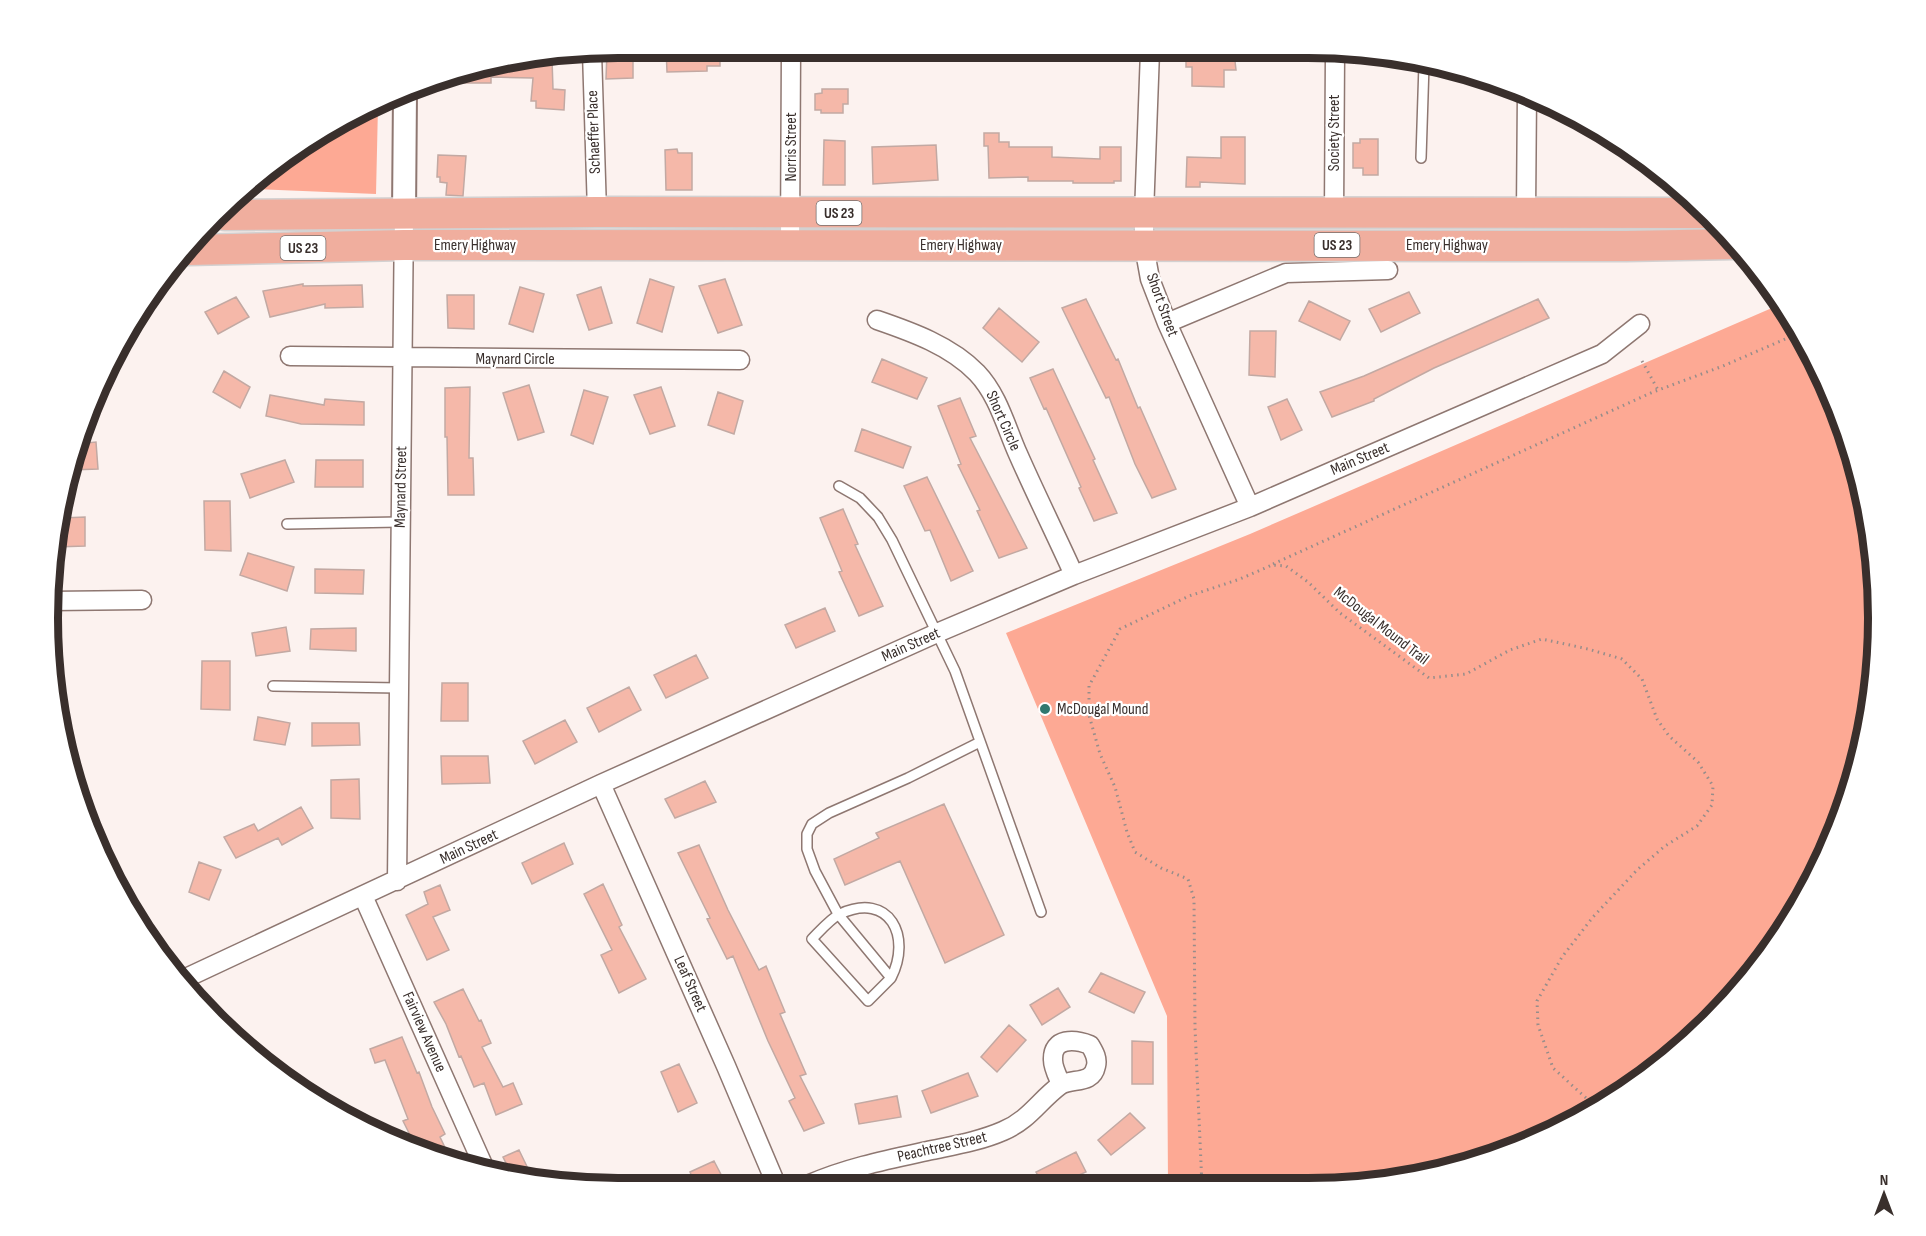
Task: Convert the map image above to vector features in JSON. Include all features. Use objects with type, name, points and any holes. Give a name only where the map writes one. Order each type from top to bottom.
[{"type":"highway","name":"Emery Highway","points":[[230,215],[597,212],[1694,213]]},
{"type":"highway","name":"Emery Highway","points":[[196,250],[404,245],[1725,244]]},
{"type":"street","name":"Norris Street","points":[[790,244],[791,58]]},
{"type":"street","name":"Short Street","points":[[1150,58],[1144,246],[1150,279],[1167,323],[1250,507]]},
{"type":"street","name":"Schaeffer Place","points":[[592,59],[597,212]]},
{"type":"street","name":"Society Street","points":[[1334,213],[1335,59]]},
{"type":"street","name":"Maynard Street","points":[[398,881],[405,101]]},
{"type":"street","points":[[1526,212],[1527,103]]},
{"type":"street","points":[[1167,323],[1286,273],[1388,270]]},
{"type":"street","name":"Short Circle","points":[[877,320],[916,333],[946,350],[972,368],[991,390],[1074,575]]},
{"type":"street","name":"Main Street","points":[[189,977],[398,881],[601,784],[937,633],[1074,575],[1250,507],[1602,354],[1640,324]]},
{"type":"street","name":"Maynard Circle","points":[[290,356],[740,360]]},
{"type":"street","points":[[59,601],[142,600]]},
{"type":"street","name":"Leaf Street","points":[[601,784],[773,1178]]},
{"type":"street","name":"Fairview Avenue","points":[[363,896],[481,1160]]},
{"type":"street","name":"Peachtree Street","points":[[825,1178],[843,1171],[975,1141],[1005,1131],[1031,1114],[1061,1084]]},
{"type":"lane","points":[[1421,158],[1424,71]]},
{"type":"lane","points":[[838,486],[860,498],[878,517],[892,540],[937,633],[955,671],[1041,912]]},
{"type":"lane","points":[[287,524],[400,522]]},
{"type":"lane","points":[[273,686],[399,688]]},
{"type":"lane","points":[[891,978],[838,915],[815,871],[807,849],[807,834],[812,824],[829,813],[908,778],[980,742]]},
{"type":"lane","points":[[863,908],[876,909],[889,916],[896,931],[899,948],[898,963],[891,978],[868,1001],[812,939],[838,915],[863,908]]},
{"type":"path","points":[[1202,1178],[1195,1028],[1194,899],[1188,879],[1161,868],[1135,852],[1115,787],[1100,754],[1089,715],[1089,686],[1120,629],[1189,596],[1240,579],[1272,565],[1508,456],[1658,390],[1723,366],[1792,336]]},
{"type":"path","points":[[1642,361],[1658,390]]},
{"type":"path","name":"McDougal Mound Trail","points":[[1272,565],[1286,566],[1308,582],[1340,613],[1429,678],[1466,674],[1510,650],[1542,639],[1622,659],[1642,679],[1657,719],[1669,735],[1698,762],[1713,786],[1712,805],[1697,826],[1665,846],[1637,870],[1593,917],[1562,957],[1537,1001],[1538,1025],[1553,1068],[1590,1102]]},
{"type":"shaded area","points":[[378,113],[376,194],[258,189],[338,133]]},
{"type":"shaded area","points":[[1773,307],[1793,338],[1825,404],[1838,438],[1857,509],[1863,545],[1868,618],[1866,655],[1857,727],[1848,763],[1838,798],[1810,865],[1793,898],[1752,959],[1704,1014],[1677,1039],[1649,1062],[1588,1103],[1522,1135],[1488,1148],[1417,1167],[1381,1173],[1308,1178],[1168,1178],[1167,1016],[1006,633],[1250,534]]},
{"type":"building","points":[[633,58],[633,78],[606,79],[607,59]]},
{"type":"building","points":[[666,58],[720,58],[720,66],[707,66],[707,71],[667,72]]},
{"type":"building","points":[[1186,58],[1235,58],[1236,70],[1224,70],[1224,87],[1192,86],[1192,67],[1186,67]]},
{"type":"building","points":[[552,62],[553,89],[565,90],[564,110],[536,108],[536,101],[531,101],[533,78],[491,77],[491,83],[456,83],[509,69]]},
{"type":"building","points":[[822,89],[848,89],[848,104],[843,104],[843,113],[821,113],[821,110],[815,110],[815,94],[822,93]]},
{"type":"building","points":[[984,133],[999,133],[999,142],[1009,142],[1009,147],[1052,147],[1052,157],[1100,159],[1100,147],[1121,147],[1121,181],[1073,183],[1073,181],[1028,181],[1028,177],[989,178],[988,146],[984,146]]},
{"type":"building","points":[[1221,137],[1245,137],[1245,184],[1200,182],[1200,187],[1186,187],[1187,157],[1221,158]]},
{"type":"building","points":[[1360,139],[1378,139],[1378,175],[1363,175],[1363,168],[1353,168],[1353,143],[1360,143]]},
{"type":"building","points":[[824,140],[845,141],[845,185],[823,185]]},
{"type":"building","points":[[936,145],[938,180],[873,184],[872,147]]},
{"type":"building","points":[[677,149],[678,153],[692,153],[692,190],[666,190],[665,150]]},
{"type":"building","points":[[438,155],[466,156],[463,196],[446,195],[447,183],[440,182],[440,177],[437,177]]},
{"type":"building","points":[[650,279],[674,287],[662,332],[637,323]]},
{"type":"building","points":[[725,279],[742,325],[718,333],[699,286]]},
{"type":"building","points":[[303,284],[303,286],[362,285],[363,307],[325,308],[325,304],[270,317],[263,291]]},
{"type":"building","points":[[520,287],[544,294],[533,332],[509,324]]},
{"type":"building","points":[[601,287],[612,323],[589,330],[577,295]]},
{"type":"building","points":[[1409,292],[1420,313],[1381,332],[1369,309]]},
{"type":"building","points":[[447,295],[474,295],[474,329],[448,328]]},
{"type":"building","points":[[236,297],[249,317],[218,334],[205,312]]},
{"type":"building","points":[[1086,299],[1116,360],[1118,359],[1176,489],[1152,498],[1135,464],[1109,397],[1106,398],[1062,308]]},
{"type":"building","points":[[1538,299],[1549,318],[1434,368],[1374,401],[1332,417],[1320,392],[1364,376]]},
{"type":"building","points":[[1309,301],[1350,321],[1340,340],[1299,321]]},
{"type":"building","points":[[999,308],[1039,342],[1022,362],[983,328]]},
{"type":"building","points":[[1250,331],[1276,331],[1275,377],[1249,375]]},
{"type":"building","points":[[882,359],[927,378],[917,399],[872,382]]},
{"type":"building","points":[[1053,369],[1095,459],[1093,460],[1117,513],[1094,521],[1046,408],[1044,409],[1030,378]]},
{"type":"building","points":[[224,371],[250,387],[240,408],[213,392]]},
{"type":"building","points":[[529,385],[544,432],[518,440],[503,393]]},
{"type":"building","points":[[470,387],[469,458],[473,458],[474,495],[448,495],[445,388]]},
{"type":"building","points":[[661,387],[675,426],[650,434],[634,395]]},
{"type":"building","points":[[584,390],[608,397],[593,444],[571,435]]},
{"type":"building","points":[[718,392],[743,401],[734,434],[708,425]]},
{"type":"building","points":[[270,395],[324,405],[325,399],[364,402],[364,425],[301,424],[266,416]]},
{"type":"building","points":[[960,398],[976,436],[970,438],[1027,548],[999,558],[977,511],[980,510],[958,465],[961,464],[938,406]]},
{"type":"building","points":[[1287,399],[1302,430],[1281,440],[1268,407]]},
{"type":"building","points":[[862,429],[911,447],[903,468],[855,451]]},
{"type":"building","points":[[96,442],[98,469],[79,470],[87,443]]},
{"type":"building","points":[[285,460],[294,482],[250,498],[241,474]]},
{"type":"building","points":[[316,460],[363,460],[363,487],[315,487]]},
{"type":"building","points":[[927,477],[973,571],[951,581],[930,530],[925,531],[904,486]]},
{"type":"building","points":[[204,501],[230,501],[231,551],[205,550]]},
{"type":"building","points":[[843,509],[858,544],[855,545],[883,606],[859,616],[839,572],[842,571],[820,518]]},
{"type":"building","points":[[85,517],[85,546],[63,547],[68,518]]},
{"type":"building","points":[[248,553],[294,567],[287,591],[240,575]]},
{"type":"building","points":[[315,569],[364,570],[363,594],[315,593]]},
{"type":"building","points":[[825,608],[835,631],[796,648],[785,625]]},
{"type":"building","points":[[286,627],[290,651],[256,656],[252,633]]},
{"type":"building","points":[[356,628],[356,651],[310,649],[311,629]]},
{"type":"building","points":[[696,655],[708,678],[666,698],[654,675]]},
{"type":"building","points":[[202,661],[230,661],[230,710],[201,709]]},
{"type":"building","points":[[442,683],[468,683],[468,721],[441,721]]},
{"type":"building","points":[[629,687],[641,710],[599,732],[587,708]]},
{"type":"building","points":[[258,717],[290,723],[285,745],[254,740]]},
{"type":"building","points":[[565,720],[577,742],[535,764],[523,741]]},
{"type":"building","points":[[312,723],[359,723],[360,745],[312,746]]},
{"type":"building","points":[[441,756],[488,756],[490,783],[442,784]]},
{"type":"building","points":[[359,779],[360,819],[331,818],[331,780]]},
{"type":"building","points":[[705,781],[716,802],[675,818],[665,799]]},
{"type":"building","points":[[944,804],[1004,935],[945,963],[900,861],[845,885],[834,859],[879,838],[876,833]]},
{"type":"building","points":[[301,807],[313,828],[282,845],[278,838],[236,858],[224,837],[254,824],[258,831]]},
{"type":"building","points":[[564,843],[573,864],[532,884],[522,863]]},
{"type":"building","points":[[699,845],[728,910],[759,970],[766,966],[785,1012],[780,1014],[806,1074],[800,1076],[824,1123],[804,1131],[789,1101],[795,1098],[768,1041],[733,956],[727,959],[707,919],[710,918],[678,853]]},
{"type":"building","points":[[199,862],[221,870],[209,900],[189,892]]},
{"type":"building","points":[[603,884],[622,925],[619,927],[646,979],[619,993],[601,955],[612,950],[584,894]]},
{"type":"building","points":[[440,885],[450,910],[433,917],[449,950],[427,960],[406,915],[428,904],[424,892]]},
{"type":"building","points":[[1101,973],[1145,992],[1134,1013],[1089,992]]},
{"type":"building","points":[[1058,988],[1070,1007],[1042,1025],[1030,1005]]},
{"type":"building","points":[[463,989],[491,1043],[482,1047],[503,1087],[513,1083],[522,1104],[496,1115],[484,1083],[474,1087],[434,1002]]},
{"type":"building","points":[[1009,1025],[1026,1040],[997,1072],[981,1057]]},
{"type":"building","points":[[402,1037],[445,1134],[440,1137],[446,1150],[411,1138],[403,1121],[408,1119],[385,1060],[375,1063],[370,1049]]},
{"type":"building","points":[[1132,1041],[1153,1042],[1153,1084],[1132,1084]]},
{"type":"building","points":[[679,1064],[697,1103],[678,1112],[661,1072]]},
{"type":"building","points":[[968,1073],[978,1096],[931,1113],[922,1091]]},
{"type":"building","points":[[897,1096],[901,1117],[859,1124],[855,1104]]},
{"type":"building","points":[[1130,1113],[1145,1128],[1111,1155],[1098,1140]]},
{"type":"building","points":[[519,1150],[529,1170],[508,1167],[503,1157]]},
{"type":"building","points":[[1076,1152],[1086,1172],[1072,1178],[1039,1178],[1036,1172]]},
{"type":"building","points":[[714,1161],[723,1178],[692,1178],[690,1172]]},
{"type":"place","name":"McDougal Mound","points":[[1045,709]]}]
